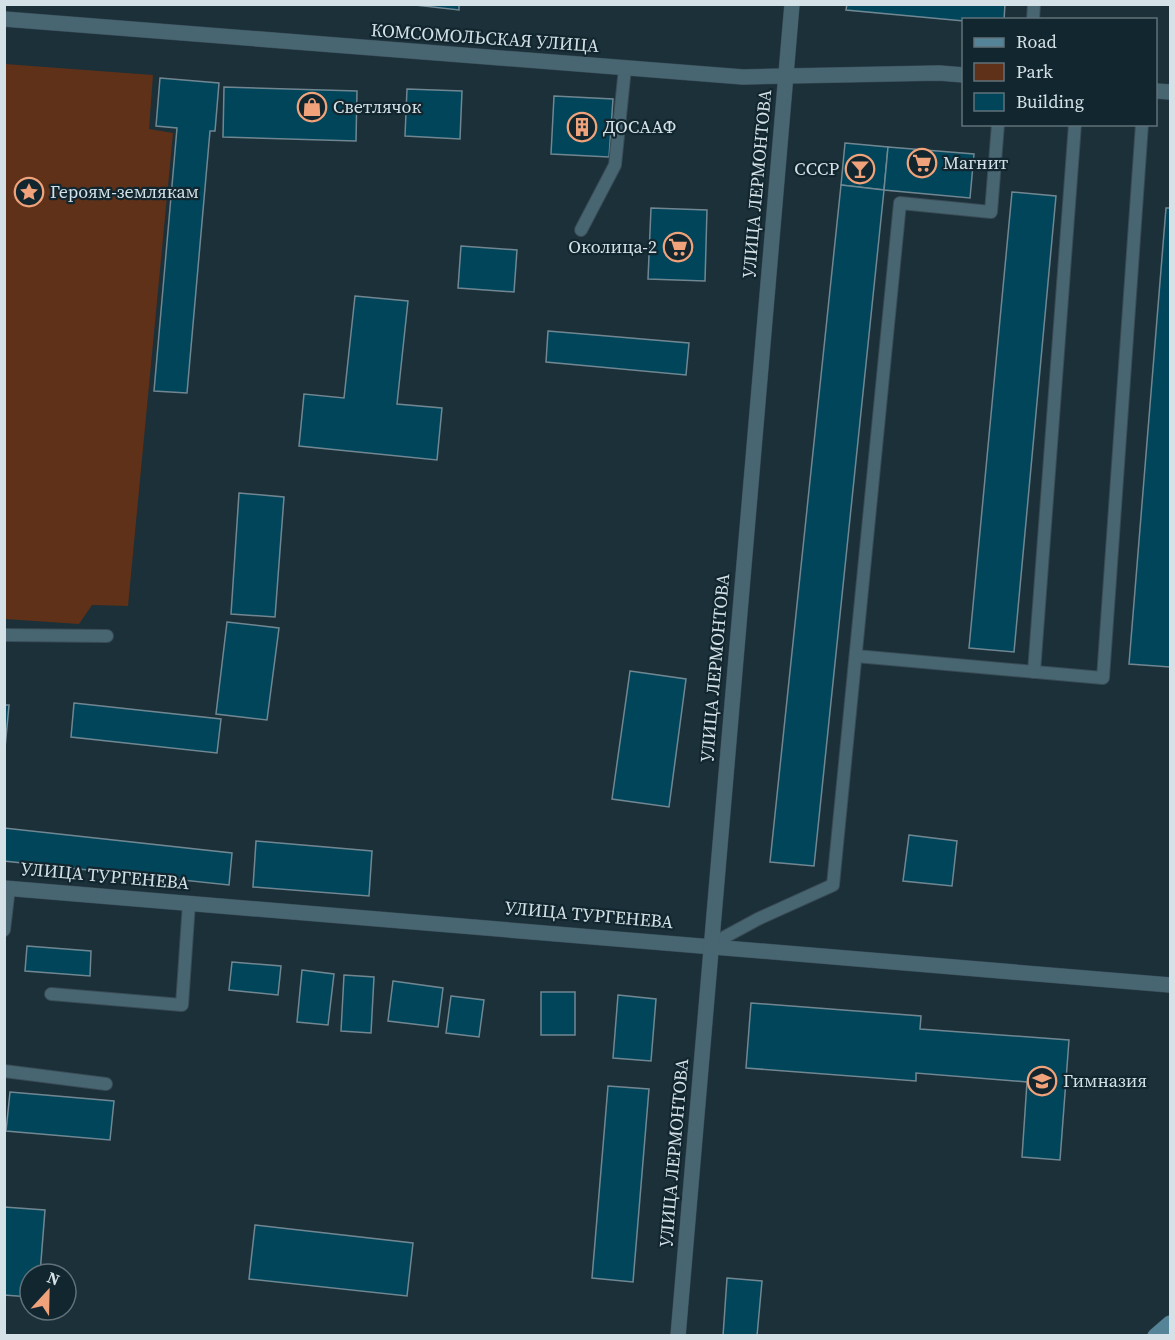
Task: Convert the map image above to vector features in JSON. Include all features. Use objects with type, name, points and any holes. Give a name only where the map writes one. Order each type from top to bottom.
[{"type":"main road","points":[[1155,1335],[1170,1323]]},
{"type":"street","name":"УЛИЦА ЛЕРМОНТОВА","points":[[678,1335],[792,4]]},
{"type":"street","name":"КОМСОМОЛЬСКАЯ УЛИЦА","points":[[4,20],[743,77],[962,75]]},
{"type":"street","name":"УЛИЦА ТУРГЕНЕВА","points":[[7,888],[1170,985]]},
{"type":"lane","points":[[581,230],[615,165],[625,68]]},
{"type":"lane","points":[[711,945],[833,885],[900,203],[991,212],[998,126]]},
{"type":"lane","points":[[1034,672],[1075,126]]},
{"type":"lane","points":[[856,656],[1103,678],[1142,126]]},
{"type":"lane","points":[[4,635],[107,636]]},
{"type":"lane","points":[[4,930],[7,888]]},
{"type":"lane","points":[[51,994],[182,1005],[189,903]]},
{"type":"lane","points":[[4,1071],[106,1084]]},
{"type":"green space","points":[[5,64],[153,75],[149,129],[173,133],[128,606],[92,605],[79,624],[5,619]]},
{"type":"building","points":[[406,4],[459,4],[459,10]]},
{"type":"building","points":[[847,4],[1005,4],[1004,18],[962,18],[962,21],[846,10]]},
{"type":"building","points":[[160,78],[219,83],[215,131],[210,131],[187,393],[154,391],[177,128],[156,126]]},
{"type":"building","points":[[224,87],[357,91],[356,141],[223,137]]},
{"type":"building","points":[[407,89],[462,91],[460,139],[405,136]]},
{"type":"building","name":"ДОСААФ","points":[[554,96],[613,99],[609,157],[551,154]]},
{"type":"building","points":[[845,143],[888,147],[884,190],[841,185]]},
{"type":"building","points":[[888,147],[974,154],[970,198],[884,190]]},
{"type":"building","points":[[841,185],[884,190],[814,866],[770,862]]},
{"type":"building","points":[[1012,192],[1056,196],[1014,652],[969,648]]},
{"type":"building","points":[[651,208],[707,210],[705,281],[648,279]]},
{"type":"building","points":[[1166,208],[1170,208],[1170,667],[1129,664]]},
{"type":"building","points":[[461,246],[517,250],[514,292],[458,288]]},
{"type":"building","points":[[355,296],[408,301],[397,404],[442,408],[437,460],[299,446],[304,394],[344,398]]},
{"type":"building","points":[[548,331],[689,343],[686,375],[546,362]]},
{"type":"building","points":[[239,493],[284,497],[275,617],[231,614]]},
{"type":"building","points":[[227,622],[279,628],[267,720],[216,714]]},
{"type":"building","points":[[630,671],[686,679],[669,807],[612,799]]},
{"type":"building","points":[[74,703],[221,719],[217,753],[71,737]]},
{"type":"building","points":[[4,705],[9,705],[5,748],[4,748]]},
{"type":"building","points":[[4,828],[232,853],[229,885],[4,861]]},
{"type":"building","points":[[909,835],[957,841],[952,886],[903,881]]},
{"type":"building","points":[[256,841],[372,851],[369,896],[253,887]]},
{"type":"building","points":[[27,946],[91,951],[90,976],[25,971]]},
{"type":"building","points":[[232,962],[281,966],[278,995],[229,990]]},
{"type":"building","points":[[302,970],[334,974],[328,1025],[297,1022]]},
{"type":"building","points":[[344,975],[374,977],[371,1033],[341,1031]]},
{"type":"building","points":[[393,981],[443,988],[438,1027],[388,1021]]},
{"type":"building","points":[[541,992],[575,992],[575,1035],[541,1035]]},
{"type":"building","points":[[618,995],[656,999],[651,1061],[613,1058]]},
{"type":"building","points":[[451,996],[484,1000],[479,1037],[446,1033]]},
{"type":"building","name":"Гимназия","points":[[751,1003],[921,1016],[920,1029],[1069,1040],[1060,1160],[1022,1157],[1027,1082],[916,1073],[916,1081],[746,1068]]},
{"type":"building","points":[[608,1086],[649,1089],[633,1282],[592,1278]]},
{"type":"building","points":[[10,1092],[114,1101],[110,1140],[6,1131]]},
{"type":"building","points":[[4,1207],[45,1210],[41,1262],[18,1262],[18,1296],[4,1295]]},
{"type":"building","points":[[255,1225],[413,1243],[407,1296],[249,1279]]},
{"type":"building","points":[[727,1278],[762,1281],[757,1336],[723,1336]]},
{"type":"place","name":"Светлячок","points":[[312,107]]},
{"type":"place","name":"ДОСААФ","points":[[582,127]]},
{"type":"place","name":"Магнит","points":[[922,163]]},
{"type":"place","name":"СССР","points":[[860,169]]},
{"type":"place","name":"Героям-землякам","points":[[29,192]]},
{"type":"place","name":"Околица-2","points":[[678,247]]},
{"type":"place","name":"Гимназия","points":[[1042,1081]]}]
